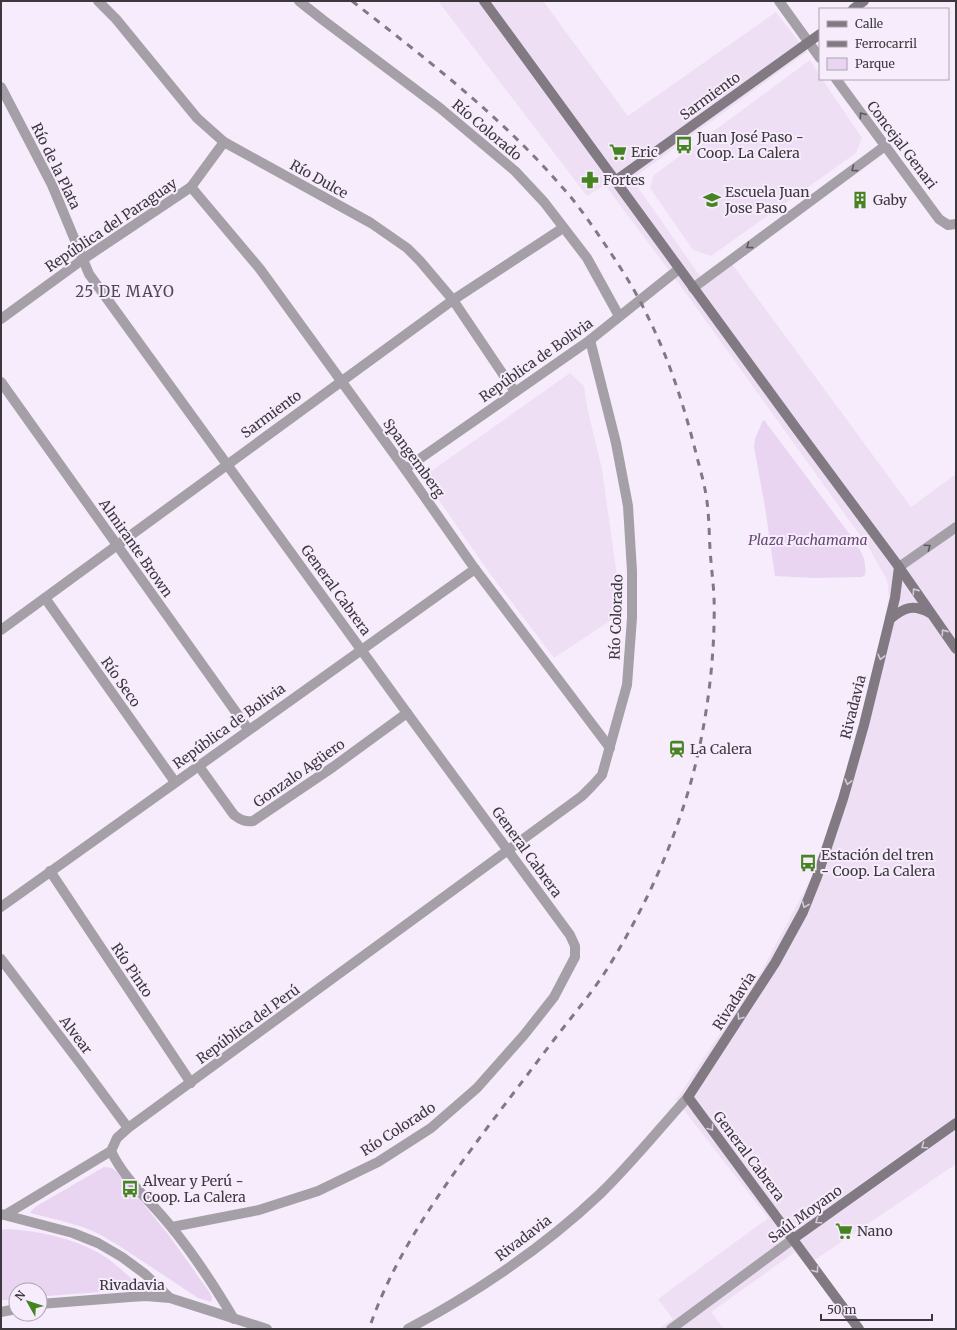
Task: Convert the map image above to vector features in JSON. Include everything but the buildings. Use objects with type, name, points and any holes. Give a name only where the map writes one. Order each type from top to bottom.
[{"type":"street","name":"Río Dulce","points":[[98,1],[116,19],[198,118],[224,142],[385,232],[407,248],[453,300],[515,392]]},
{"type":"street","name":"Río Colorado","points":[[299,1],[440,108],[515,171],[544,202],[587,258],[619,316]]},
{"type":"street","points":[[484,1],[679,269],[899,567],[956,649]]},
{"type":"street","points":[[779,1],[819,57]]},
{"type":"street","points":[[854,8],[864,1]]},
{"type":"street","name":"Sarmiento","points":[[616,181],[819,35]]},
{"type":"street","name":"Concejal Genari","points":[[837,80],[939,219],[952,225]]},
{"type":"street","name":"Río de la Plata","points":[[1,87],[52,185],[76,240],[82,260]]},
{"type":"street","name":"República del Paraguay","points":[[1,319],[82,260],[191,187],[224,142]]},
{"type":"street","points":[[693,288],[885,146]]},
{"type":"street","name":"Spangemberg","points":[[191,187],[260,269],[405,469],[475,569],[610,748]]},
{"type":"street","name":"Sarmiento","points":[[1,630],[453,300],[563,228]]},
{"type":"street","name":"General Cabrera","points":[[82,260],[89,274],[570,935]]},
{"type":"street","name":"República de Bolivia","points":[[405,469],[590,340],[679,269]]},
{"type":"street","name":"Río Colorado","points":[[508,851],[582,796],[602,775],[627,685],[632,618],[632,571],[628,506],[616,443],[590,340]]},
{"type":"street","name":"Almirante Brown","points":[[1,382],[116,546],[248,729]]},
{"type":"street","points":[[899,567],[956,527]]},
{"type":"street","name":"Rivadavia","points":[[408,1329],[445,1309],[509,1267],[571,1220],[605,1188],[688,1097],[775,962],[803,912],[817,877],[844,799],[895,598],[899,567]]},
{"type":"street","name":"República de Bolivia","points":[[1,906],[475,569]]},
{"type":"street","name":"Río Seco","points":[[45,598],[175,782]]},
{"type":"street","points":[[890,619],[906,609],[914,607],[932,615]]},
{"type":"street","name":"Gonzalo Agüero","points":[[198,765],[234,815],[247,822],[253,821],[407,713]]},
{"type":"street","name":"República del Perú","points":[[112,1151],[117,1138],[128,1128],[508,851]]},
{"type":"street","name":"Río Pinto","points":[[50,872],[191,1083]]},
{"type":"street","name":"Río Colorado","points":[[172,1227],[259,1210],[318,1191],[378,1162],[431,1128],[477,1088],[524,1035],[554,997],[575,957],[575,946],[570,935]]},
{"type":"street","name":"Alvear","points":[[1,959],[128,1128]]},
{"type":"street","name":"General Cabrera","points":[[688,1097],[859,1329]]},
{"type":"street","name":"Saúl Moyano","points":[[671,1329],[793,1238],[956,1123]]},
{"type":"street","points":[[3,1215],[112,1151],[118,1165],[172,1227],[202,1268],[234,1319]]},
{"type":"street","points":[[3,1215],[73,1233],[98,1243],[122,1257],[145,1274],[170,1298]]},
{"type":"street","name":"Rivadavia","points":[[48,1303],[146,1296],[170,1298],[267,1329]]},
{"type":"shaded area","points":[[438,1],[543,1],[628,116],[776,12],[807,52],[632,179],[700,276],[727,257],[911,507],[956,474],[956,1164],[806,1266],[795,1252],[711,1312],[724,1329],[658,1329],[673,1319],[658,1299],[768,1218],[676,1100],[761,972],[813,875],[833,823],[882,633],[889,597],[887,580],[869,548],[688,296],[605,185],[587,196]]},
{"type":"shaded area","points":[[810,60],[819,74],[819,80],[823,80],[862,138],[856,153],[711,256],[693,250],[650,188],[654,175]]},
{"type":"shaded area","points":[[570,373],[584,386],[587,407],[602,469],[622,613],[554,658],[488,571],[427,483],[430,472]]},
{"type":"green space","name":"Plaza Pachamama","points":[[763,420],[857,545],[865,563],[865,575],[862,577],[814,578],[775,576],[765,507],[754,447],[755,439]]},
{"type":"green space","points":[[104,1167],[112,1168],[116,1171],[168,1234],[210,1293],[212,1298],[211,1302],[198,1298],[99,1234],[83,1227],[30,1213],[35,1207]]},
{"type":"green space","points":[[8,1229],[32,1231],[78,1243],[99,1253],[117,1266],[133,1280],[134,1286],[112,1291],[48,1296],[48,1282],[8,1282],[8,1300],[1,1300],[1,1230]]},
{"type":"railway","points":[[352,1],[462,89],[514,136],[582,211],[626,276],[643,307],[663,351],[682,403],[692,439],[707,501],[714,596],[711,677],[697,760],[675,831],[650,891],[631,929],[603,976],[487,1128],[436,1199],[405,1249],[379,1302],[369,1329]]},
{"type":"place","name":"Juan José Paso - Coop. La Calera","points":[[684,145]]},
{"type":"place","name":"Eric","points":[[618,152]]},
{"type":"place","name":"Fortes","points":[[590,180]]},
{"type":"place","name":"Escuela Juan Jose Paso","points":[[712,200]]},
{"type":"place","name":"Gaby","points":[[860,200]]},
{"type":"place","name":"La Calera","points":[[677,749]]},
{"type":"place","name":"Estación del tren - Coop. La Calera","points":[[808,863]]},
{"type":"place","name":"Alvear y Perú - Coop. La Calera","points":[[130,1189]]},
{"type":"place","name":"Nano","points":[[844,1231]]},
{"type":"district","name":"25 DE MAYO","points":[[125,292]]}]
